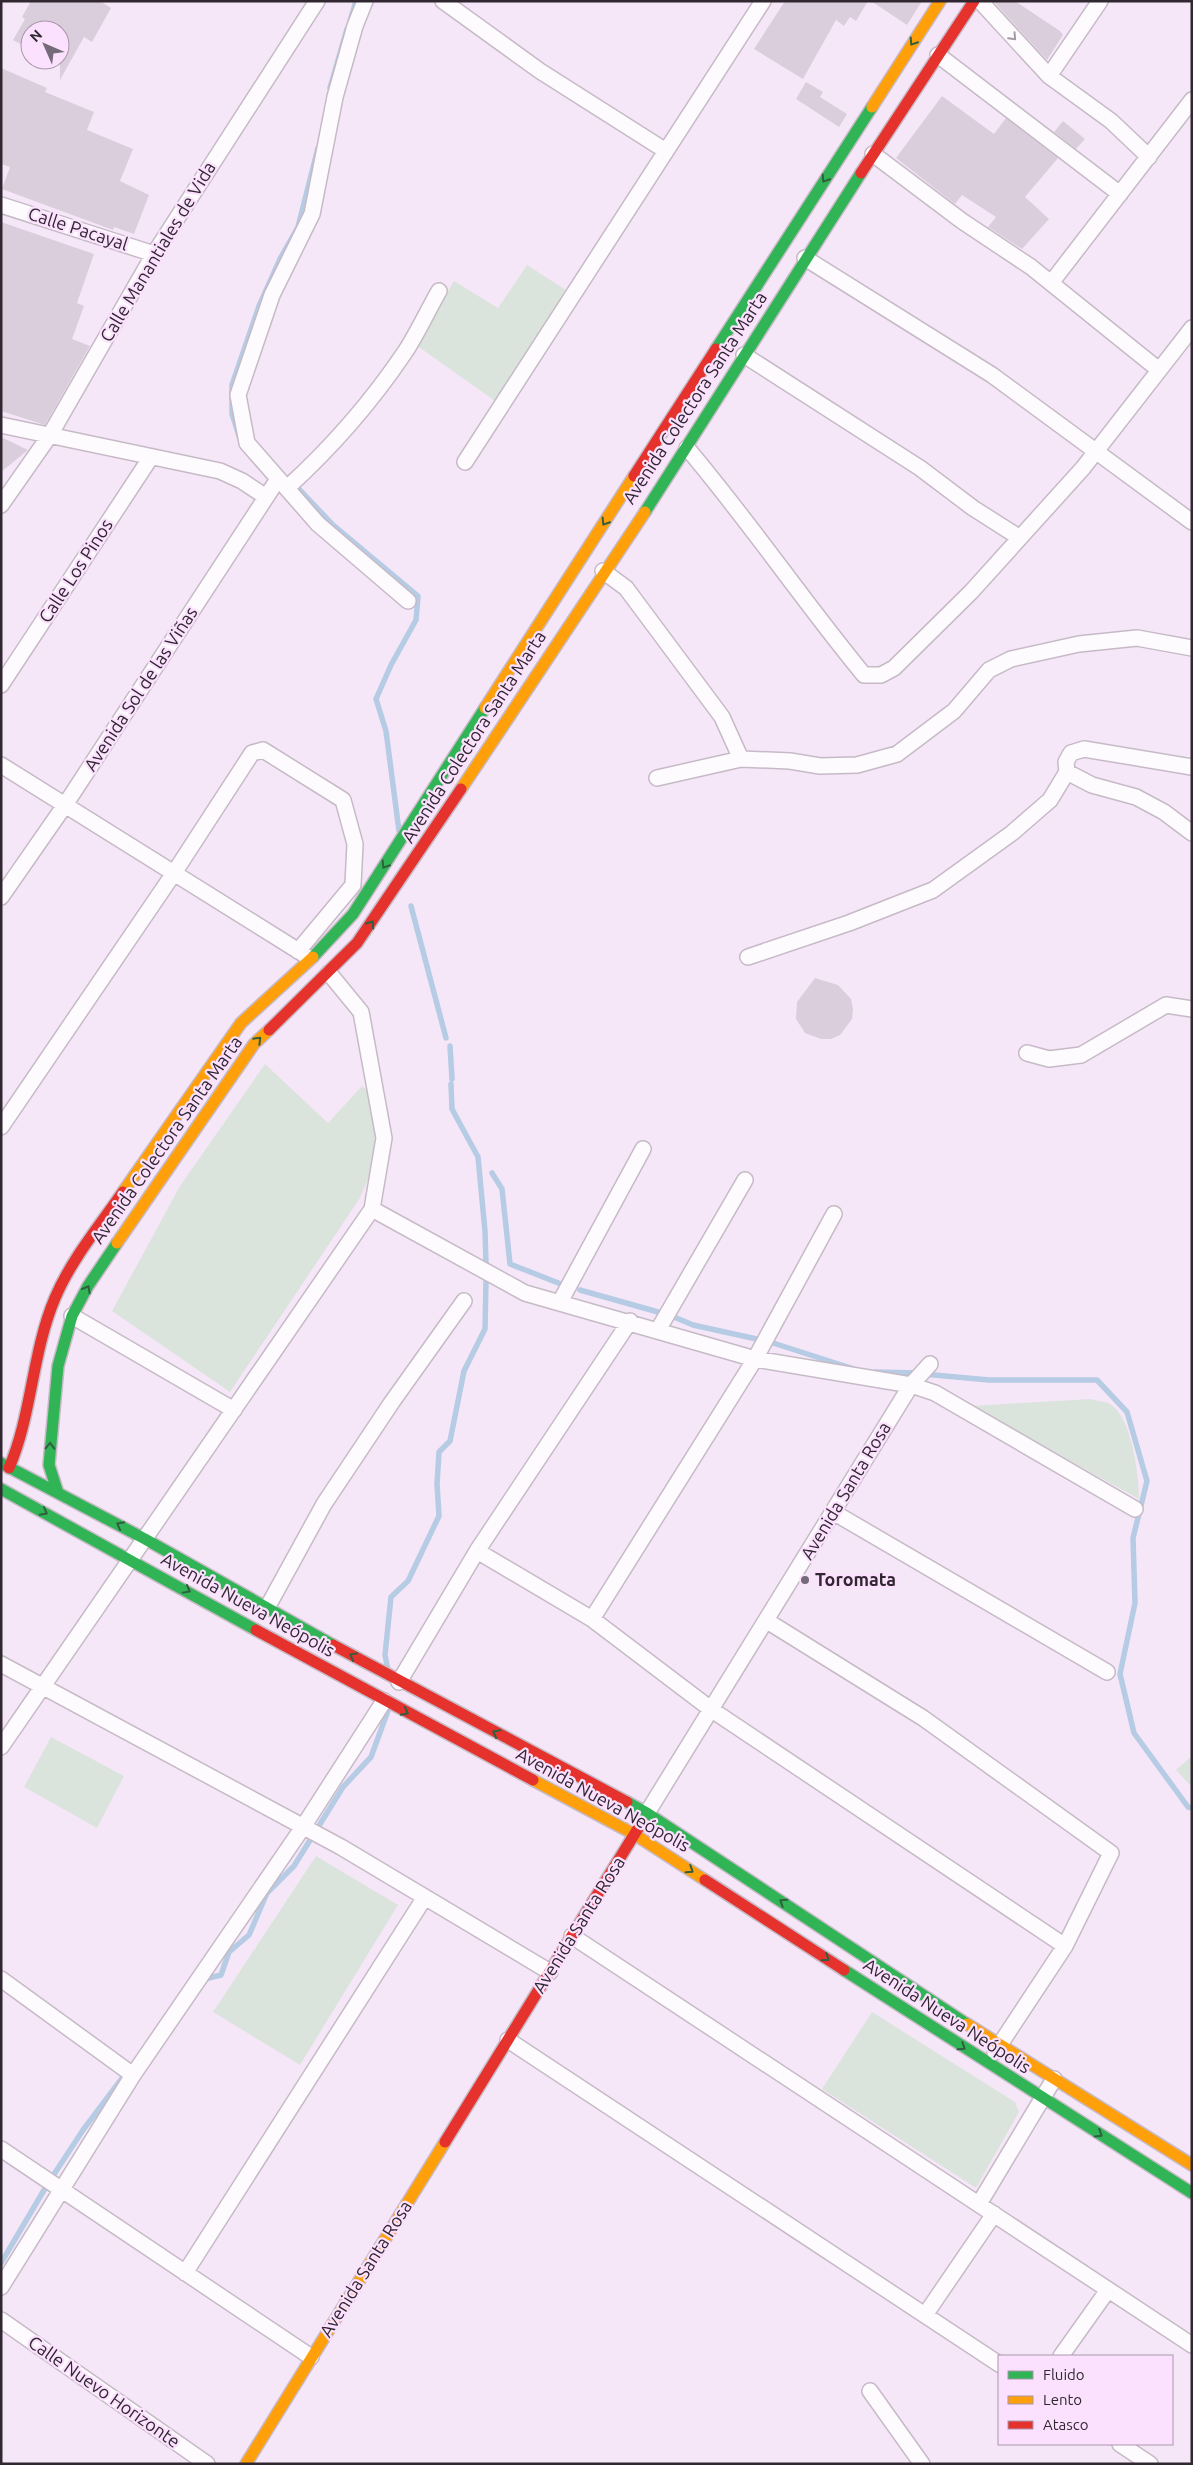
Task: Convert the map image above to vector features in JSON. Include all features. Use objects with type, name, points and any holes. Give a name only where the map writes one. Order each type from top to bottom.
[{"type":"street","name":"Calle Manantiales de Vida","points":[[1,505],[50,436],[154,254],[317,1]]},
{"type":"street","points":[[365,1],[354,26],[335,97],[312,214],[272,295],[238,395],[247,443],[318,524],[408,601]]},
{"type":"street","points":[[443,1],[540,71],[666,151]]},
{"type":"street","points":[[465,462],[763,1]]},
{"type":"street","name":"Avenida Colectora Santa Marta","points":[[5,1466],[17,1450],[34,1366],[55,1298],[81,1252],[241,1023],[312,960],[353,914],[940,1]]},
{"type":"street","name":"Avenida Colectora Santa Marta","points":[[58,1493],[49,1465],[58,1366],[72,1316],[88,1286],[234,1070],[254,1044],[329,973],[357,943],[380,911],[603,571],[687,448],[805,258],[974,1]]},
{"type":"street","points":[[980,1],[1049,76],[1111,121],[1149,158]]},
{"type":"street","points":[[1049,76],[1100,1]]},
{"type":"street","points":[[938,55],[1120,194]]},
{"type":"street","points":[[1050,283],[1149,158],[1170,126],[1192,100]]},
{"type":"street","points":[[873,154],[962,221],[1050,283],[1159,370]]},
{"type":"street","name":"Calle Pacayal","points":[[1,205],[154,254]]},
{"type":"street","points":[[805,258],[992,375],[1192,522]]},
{"type":"street","name":"Avenida Sol de las Viñas","points":[[1,897],[65,805],[266,497],[282,483],[314,463],[367,402],[406,350],[439,291]]},
{"type":"street","points":[[687,448],[711,476],[816,618],[864,675],[880,675],[894,668],[971,592],[1020,538],[1096,452],[1192,328]]},
{"type":"street","points":[[744,355],[920,468],[973,508],[1020,538]]},
{"type":"street","points":[[1,425],[220,470],[242,481],[266,497]]},
{"type":"street","name":"Calle Los Pinos","points":[[1,685],[151,456]]},
{"type":"street","points":[[603,571],[626,588],[722,717],[741,759]]},
{"type":"street","points":[[657,778],[741,759],[790,761],[820,766],[857,765],[897,754],[954,711],[989,670],[1011,658],[1079,644],[1137,638],[1192,648]]},
{"type":"street","points":[[748,957],[849,923],[933,890],[1012,832],[1050,800],[1067,772],[1066,762],[1071,753],[1084,749],[1192,767]]},
{"type":"street","points":[[1,1127],[174,873],[252,753],[264,750],[343,800],[355,844],[354,885],[298,951]]},
{"type":"street","points":[[1,765],[312,960]]},
{"type":"street","points":[[1067,772],[1092,785],[1136,797],[1164,812],[1192,833]]},
{"type":"street","points":[[1,1747],[372,1209],[384,1138],[361,1012],[329,973]]},
{"type":"street","points":[[1027,1053],[1049,1060],[1081,1055],[1166,1005],[1192,1009]]},
{"type":"street","points":[[560,1302],[643,1149]]},
{"type":"street","points":[[658,1330],[745,1180]]},
{"type":"street","points":[[372,1209],[525,1293],[755,1359],[911,1385],[935,1394],[1135,1509]]},
{"type":"street","points":[[592,1619],[755,1359],[834,1214]]},
{"type":"street","points":[[267,1608],[324,1504],[392,1402],[464,1302]]},
{"type":"street","points":[[72,1316],[234,1410]]},
{"type":"street","points":[[399,1682],[477,1552],[630,1322]]},
{"type":"street","name":"Avenida Santa Rosa","points":[[246,2464],[911,1385],[930,1364]]},
{"type":"street","name":"Avenida Nueva Neópolis","points":[[5,1466],[145,1539],[399,1682],[647,1813],[1000,2045],[1192,2165]]},
{"type":"street","name":"Avenida Nueva Neópolis","points":[[1,1489],[131,1559],[384,1701],[634,1834],[988,2064],[1192,2193]]},
{"type":"street","points":[[833,1512],[1107,1672]]},
{"type":"street","points":[[477,1552],[592,1619],[712,1710],[1065,1946]]},
{"type":"street","points":[[767,1621],[923,1718],[1111,1853],[1065,1946],[988,2064]]},
{"type":"street","points":[[1,1664],[303,1827],[550,1972]]},
{"type":"street","points":[[1,2287],[133,2075],[303,1827],[384,1701]]},
{"type":"street","points":[[185,2273],[425,1897]]},
{"type":"street","points":[[572,1936],[1192,2345]]},
{"type":"street","points":[[1,1979],[133,2075]]},
{"type":"street","points":[[508,2040],[998,2363]]},
{"type":"street","points":[[979,2204],[1054,2079]]},
{"type":"street","points":[[1071,2116],[1083,2097]]},
{"type":"street","points":[[1,2149],[311,2357]]},
{"type":"street","points":[[925,2315],[994,2214]]},
{"type":"street","points":[[1062,2355],[1108,2290]]},
{"type":"street","name":"Calle Nuevo Horizonte","points":[[1,2320],[207,2464]]},
{"type":"street","points":[[870,2391],[922,2464]]},
{"type":"street","points":[[1122,2445],[1150,2464]]},
{"type":"shaded area","points":[[527,265],[566,290],[495,401],[416,345],[454,281],[498,308]]},
{"type":"shaded area","points":[[265,1064],[328,1123],[362,1086],[379,1099],[380,1150],[360,1198],[230,1392],[112,1311],[180,1186]]},
{"type":"shaded area","points":[[1091,1399],[1110,1404],[1118,1411],[1124,1421],[1136,1462],[1139,1499],[970,1406]]},
{"type":"shaded area","points":[[51,1737],[124,1776],[97,1828],[24,1787]]},
{"type":"shaded area","points":[[1192,1756],[1192,1787],[1176,1770]]},
{"type":"shaded area","points":[[316,1856],[398,1905],[300,2065],[213,2012]]},
{"type":"shaded area","points":[[872,2012],[1015,2102],[1019,2112],[976,2188],[822,2089]]},
{"type":"building","points":[[31,1],[100,1],[111,8],[92,42],[84,37],[70,62],[70,20],[24,20],[22,17]]},
{"type":"building","points":[[785,1],[868,1],[856,21],[850,17],[844,26],[836,20],[803,79],[754,49]]},
{"type":"building","points":[[871,1],[922,1],[907,25]]},
{"type":"building","points":[[993,1],[1015,1],[1060,31],[1063,35],[1047,60]]},
{"type":"building","points":[[20,28],[20,44],[13,40]]},
{"type":"building","points":[[1,68],[47,88],[45,92],[94,112],[87,130],[133,149],[120,181],[149,195],[134,234],[114,227],[113,230],[2,189],[10,167],[1,164]]},
{"type":"building","points":[[60,70],[66,70],[60,80]]},
{"type":"building","points":[[806,82],[823,92],[820,97],[847,114],[839,127],[796,99]]},
{"type":"building","points":[[942,96],[994,134],[1006,118],[1058,158],[1025,197],[1049,219],[1022,249],[988,227],[996,217],[962,195],[955,204],[896,158]]},
{"type":"building","points":[[1063,121],[1085,139],[1076,149],[1054,132]]},
{"type":"building","points":[[1,222],[94,254],[77,303],[84,306],[72,339],[90,346],[45,425],[1,411]]},
{"type":"building","points":[[1,437],[28,450],[1,472]]},
{"type":"building","points":[[815,978],[838,985],[851,999],[852,1019],[840,1035],[831,1039],[821,1039],[805,1033],[796,1019],[797,1002]]},
{"type":"waterway","points":[[350,21],[356,1]]},
{"type":"waterway","points":[[330,88],[347,29]]},
{"type":"waterway","points":[[240,439],[232,414],[232,385],[259,306],[281,257],[298,227],[318,148]]},
{"type":"waterway","points":[[295,485],[332,524],[418,596],[416,620],[391,665],[376,699],[386,731],[399,831]]},
{"type":"waterway","points":[[411,906],[446,1038]]},
{"type":"waterway","points":[[450,1046],[452,1079]]},
{"type":"waterway","points":[[451,1084],[452,1109],[478,1157],[486,1264]]},
{"type":"waterway","points":[[492,1173],[502,1189],[510,1264],[566,1286]]},
{"type":"waterway","points":[[388,1670],[385,1655],[391,1597],[408,1581],[439,1516],[437,1484],[439,1452],[450,1441],[464,1371],[485,1329],[486,1281]]},
{"type":"waterway","points":[[580,1290],[665,1314]]},
{"type":"waterway","points":[[674,1317],[693,1325],[770,1342],[854,1369]]},
{"type":"waterway","points":[[875,1372],[918,1373]]},
{"type":"waterway","points":[[923,1374],[989,1380],[1097,1380],[1127,1412],[1147,1481],[1133,1538],[1135,1603],[1120,1674],[1134,1733],[1188,1807],[1192,1808]]},
{"type":"waterway","points":[[201,1980],[221,1975],[229,1952],[249,1935],[267,1893],[294,1866],[343,1787],[371,1757],[389,1708]]},
{"type":"waterway","points":[[1,2263],[47,2185],[83,2130],[126,2073]]},
{"type":"traffic: fast","points":[[716,349],[872,107]]},
{"type":"traffic: fast","points":[[645,512],[861,173]]},
{"type":"traffic: fast","points":[[313,957],[353,914],[485,708]]},
{"type":"traffic: fast","points":[[58,1493],[49,1465],[58,1366],[72,1316],[88,1286],[117,1243]]},
{"type":"traffic: fast","points":[[1,1463],[145,1539],[333,1645]]},
{"type":"traffic: fast","points":[[1,1489],[256,1630]]},
{"type":"traffic: fast","points":[[627,1802],[647,1813],[967,2024]]},
{"type":"traffic: fast","points":[[844,1970],[1192,2193]]},
{"type":"traffic: slow","points":[[872,107],[940,1]]},
{"type":"traffic: slow","points":[[485,708],[634,476]]},
{"type":"traffic: slow","points":[[461,789],[645,512]]},
{"type":"traffic: slow","points":[[123,1192],[241,1023],[313,957]]},
{"type":"traffic: slow","points":[[117,1243],[254,1044],[269,1030]]},
{"type":"traffic: slow","points":[[533,1780],[634,1834],[705,1880]]},
{"type":"traffic: slow","points":[[967,2024],[1192,2165]]},
{"type":"traffic: slow","points":[[246,2464],[445,2142]]},
{"type":"traffic: jam","points":[[861,173],[974,1]]},
{"type":"traffic: jam","points":[[634,476],[716,349]]},
{"type":"traffic: jam","points":[[269,1030],[357,943],[461,789]]},
{"type":"traffic: jam","points":[[9,1468],[23,1427],[41,1340],[55,1298],[77,1256],[123,1192]]},
{"type":"traffic: jam","points":[[256,1630],[533,1780]]},
{"type":"traffic: jam","points":[[333,1645],[627,1802]]},
{"type":"traffic: jam","points":[[445,2142],[642,1822]]},
{"type":"traffic: jam","points":[[705,1880],[844,1970]]},
{"type":"place","name":"Toromata","points":[[805,1580]]}]
